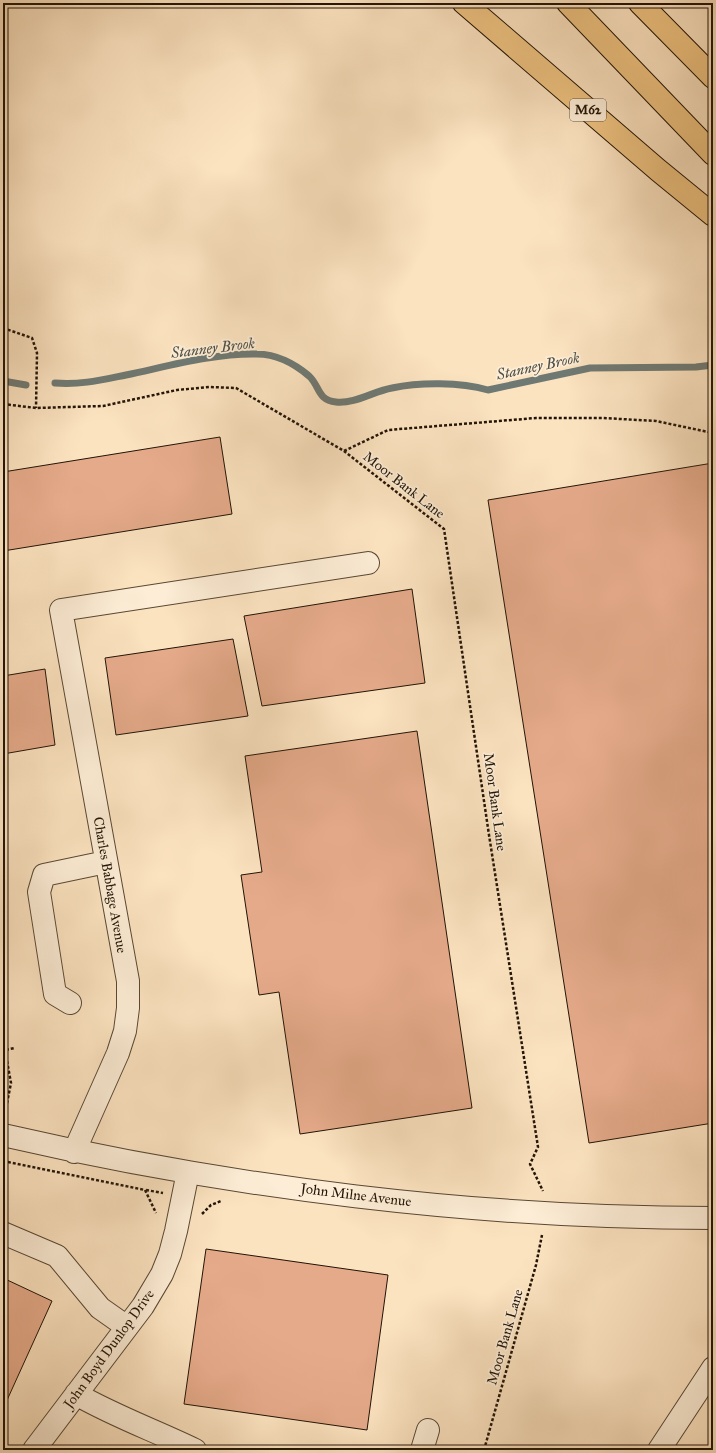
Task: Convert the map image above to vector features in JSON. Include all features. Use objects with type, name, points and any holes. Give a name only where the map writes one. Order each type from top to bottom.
[{"type":"highway","name":"M62","points":[[464,3],[658,170],[713,215]]},
{"type":"highway","points":[[568,3],[713,154]]},
{"type":"highway","points":[[640,3],[713,77]]},
{"type":"street","name":"Charles Babbage Avenue","points":[[74,1152],[118,1053],[125,1031],[128,1008],[128,982],[61,610],[368,563]]},
{"type":"street","points":[[70,1003],[55,994],[39,892],[41,883],[44,875],[54,871],[106,862]]},
{"type":"street","name":"John Milne Avenue","points":[[3,1135],[74,1152],[188,1172],[309,1190],[484,1208],[596,1216],[713,1218]]},
{"type":"street","name":"John Boyd Dunlop Drive","points":[[34,1450],[127,1327],[152,1291],[170,1254],[188,1172]]},
{"type":"street","points":[[3,1233],[57,1256],[100,1308],[127,1327]]},
{"type":"street","points":[[659,1450],[713,1368]]},
{"type":"street","points":[[76,1394],[128,1420],[196,1450]]},
{"type":"path","points":[[3,328],[32,338],[37,353],[36,408]]},
{"type":"path","points":[[3,404],[36,408],[104,406],[177,390],[209,387],[236,388],[344,452],[388,430],[536,418],[603,418],[656,421],[713,433]]},
{"type":"path","name":"Moor Bank Lane","points":[[344,452],[444,529],[488,827],[538,1147],[530,1164],[546,1197]]},
{"type":"path","points":[[5,1114],[11,1083],[6,1050],[15,1048]]},
{"type":"path","points":[[3,1161],[145,1190],[154,1206],[158,1219]]},
{"type":"path","points":[[202,1215],[218,1201],[223,1202]]},
{"type":"path","name":"Moor Bank Lane","points":[[484,1450],[536,1265],[543,1232]]},
{"type":"building","points":[[220,437],[232,514],[3,551],[3,472]]},
{"type":"building","points":[[713,463],[713,1123],[589,1143],[488,500]]},
{"type":"building","points":[[412,589],[425,683],[262,706],[244,616]]},
{"type":"building","points":[[233,639],[248,716],[116,735],[105,658]]},
{"type":"building","points":[[45,669],[55,745],[3,754],[3,676]]},
{"type":"building","points":[[417,731],[472,1108],[300,1134],[279,992],[259,995],[241,875],[262,872],[245,756]]},
{"type":"building","points":[[206,1249],[388,1275],[367,1430],[184,1404]]},
{"type":"building","points":[[3,1278],[52,1301],[3,1409]]},
{"type":"waterway","name":"Stanney Brook","points":[[55,383],[82,383],[208,358],[241,354],[264,354],[285,360],[298,368],[313,380],[322,396],[325,398],[330,401],[343,402],[403,386],[453,384],[488,390],[590,368],[696,367],[713,365]]},
{"type":"waterway","name":"Stanney Brook","points":[[3,381],[26,385]]}]
